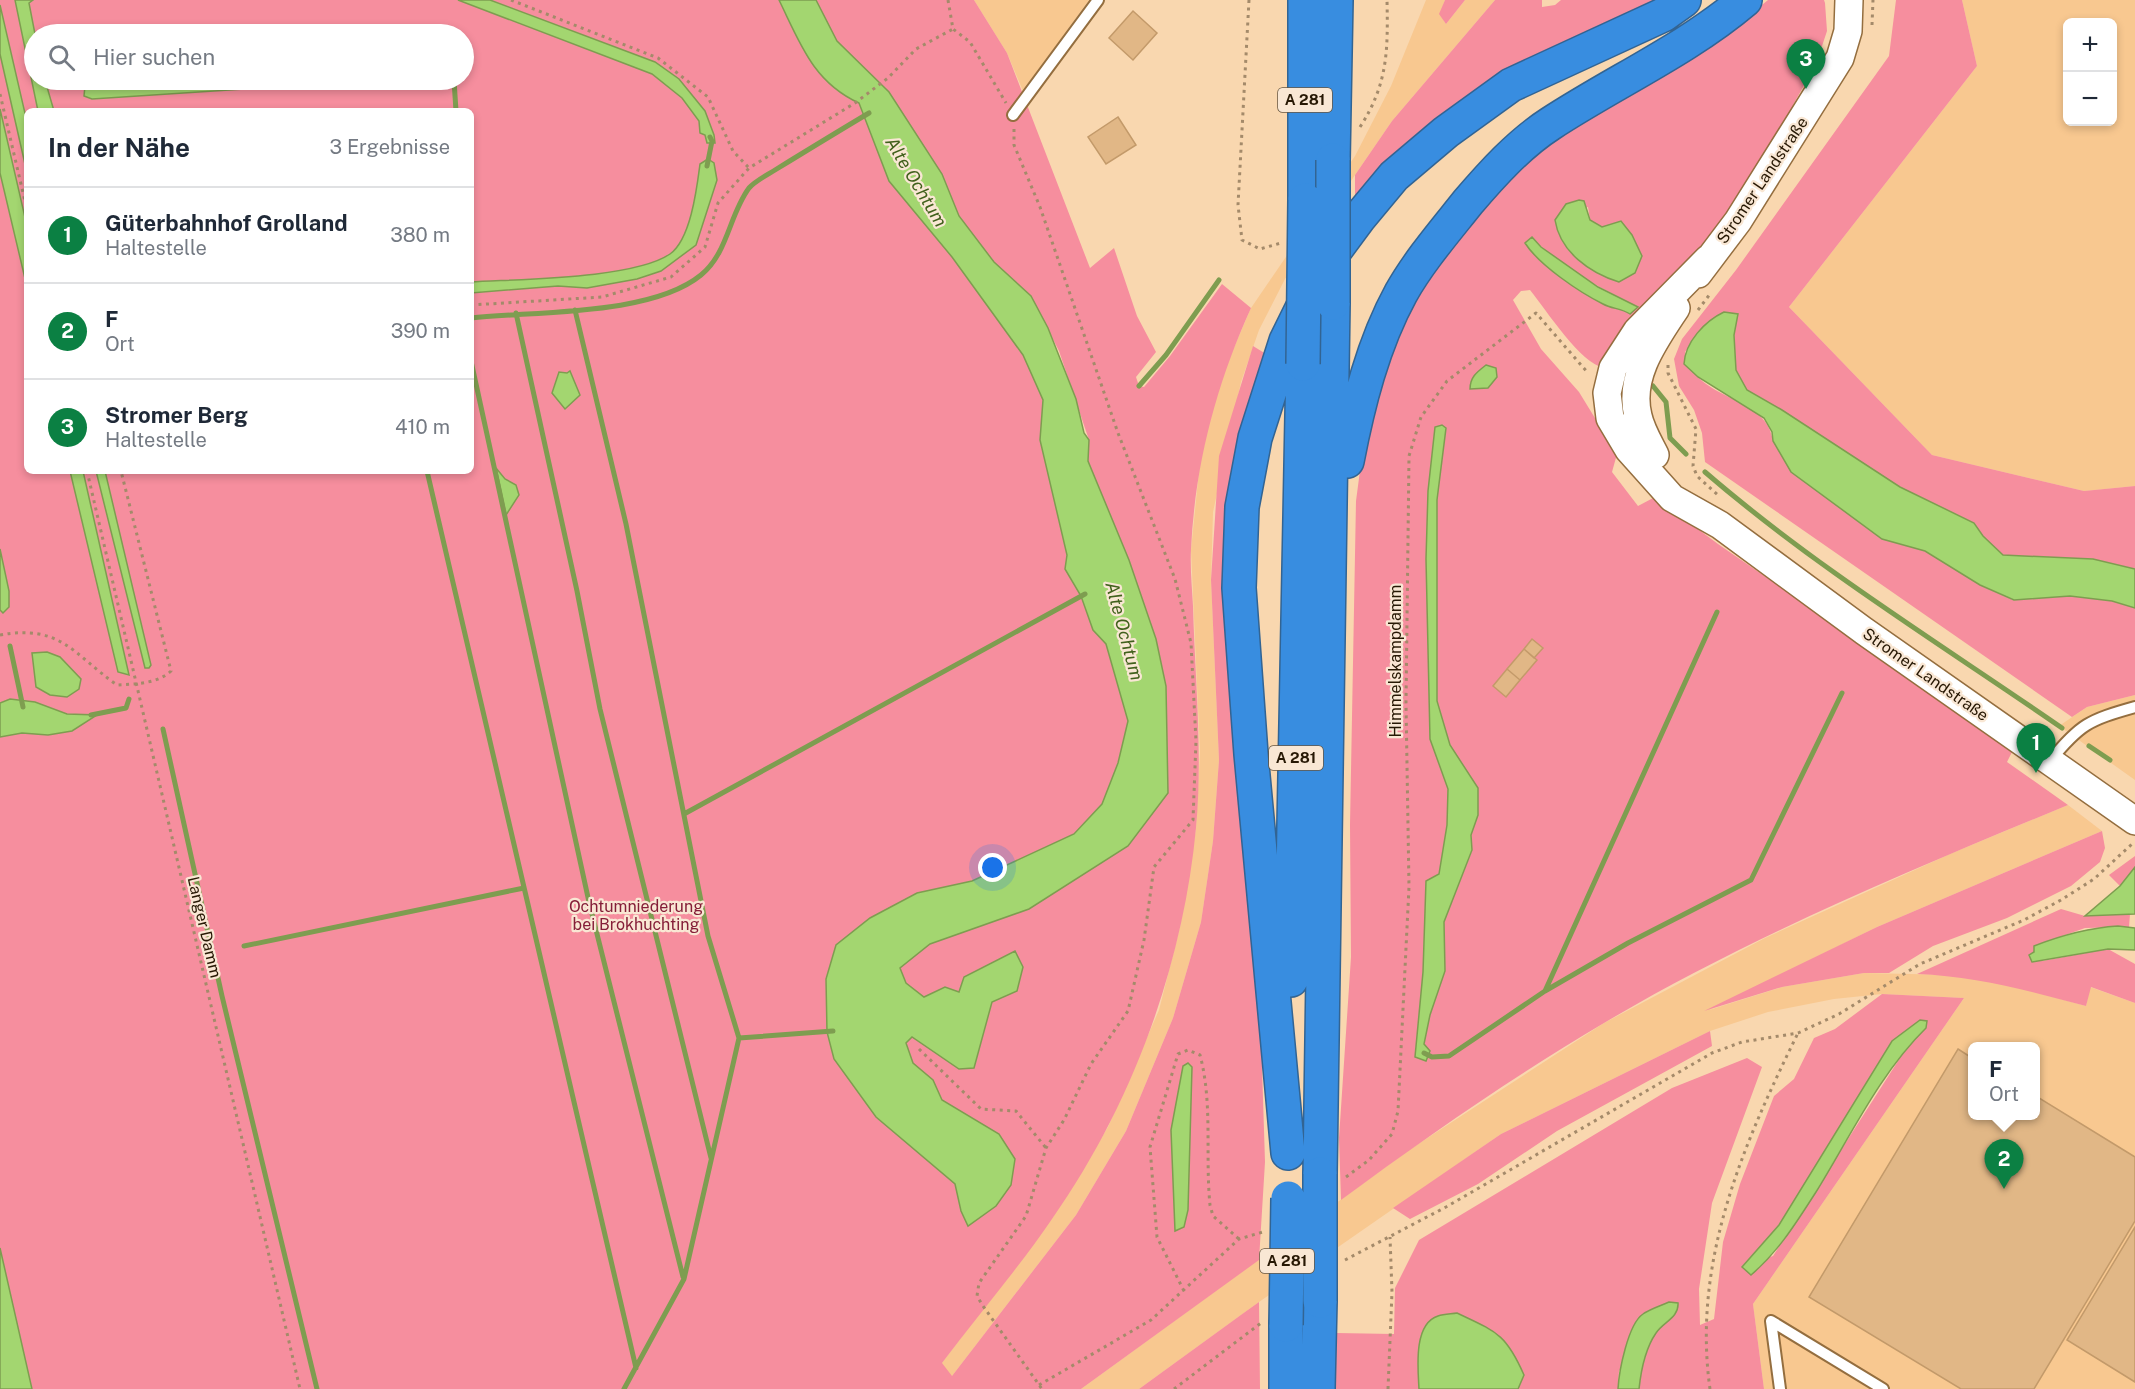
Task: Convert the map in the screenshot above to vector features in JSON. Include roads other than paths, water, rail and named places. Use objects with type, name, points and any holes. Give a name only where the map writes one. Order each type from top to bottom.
[{"type":"highway","name":"A 281","points":[[1286,1389],[1288,1153],[1303,364],[1305,0]]},
{"type":"highway","name":"A 281","points":[[1318,1389],[1320,1301],[1331,1177],[1331,588],[1336,0]]},
{"type":"highway","points":[[1288,1153],[1251,754],[1239,588],[1242,507],[1255,438],[1286,341],[1322,268],[1394,176],[1446,132],[1511,85],[1663,15],[1684,0]]},
{"type":"highway","points":[[1331,588],[1344,471],[1357,411],[1378,347],[1401,294],[1440,237],[1491,174],[1548,126],[1684,44],[1745,0]]},
{"type":"street","name":"Stromer Landstraße","points":[[1655,455],[1638,418],[1635,398],[1638,377],[1652,345],[1708,260],[1738,221],[1840,58],[1848,31],[1849,0]]},
{"type":"street","name":"Stromer Landstraße","points":[[1708,260],[1637,331],[1613,368],[1608,393],[1610,418],[1629,450],[1672,498],[1720,525],[1864,631],[2135,821]]},
{"type":"street","name":"Stromer Landstraße","points":[[1608,393],[1629,425],[1720,525]]},
{"type":"lane","points":[[1013,115],[1098,0]]},
{"type":"lane","points":[[2050,761],[2071,734],[2083,726],[2105,716],[2135,707]]},
{"type":"lane","points":[[1780,1389],[1771,1320],[1883,1389]]},
{"type":"water","points":[[15,0],[33,0],[29,3],[33,24],[24,24],[24,43]]},
{"type":"water","points":[[458,0],[490,0],[655,62],[679,79],[705,111],[715,143],[707,143],[705,135],[700,133],[699,121],[682,98],[652,74]]},
{"type":"water","name":"Alte Ochtum","points":[[779,0],[816,0],[837,41],[889,92],[942,174],[959,216],[994,262],[1031,296],[1048,328],[1076,399],[1084,433],[1089,440],[1088,461],[1129,560],[1156,639],[1166,686],[1168,793],[1128,846],[1029,909],[930,944],[900,968],[906,983],[924,997],[945,987],[959,992],[964,977],[1015,951],[1023,967],[1017,991],[992,1002],[974,1068],[959,1069],[912,1037],[906,1043],[913,1063],[933,1080],[942,1100],[999,1134],[1015,1159],[1011,1185],[996,1206],[968,1226],[961,1211],[955,1184],[876,1117],[834,1059],[827,1032],[826,979],[836,945],[870,918],[917,893],[972,881],[1074,834],[1102,804],[1118,763],[1128,721],[1106,644],[1093,630],[1081,596],[1065,569],[1067,555],[1040,440],[1043,400],[1023,355],[952,257],[889,181],[859,103],[843,94],[819,73],[801,46]]},
{"type":"water","points":[[0,5],[24,109],[24,160],[0,54]]},
{"type":"water","points":[[34,90],[48,90],[53,108],[37,108]]},
{"type":"water","points":[[85,90],[230,90],[92,99],[84,96]]},
{"type":"water","points":[[0,109],[24,213],[24,274],[0,173]]},
{"type":"water","points":[[708,159],[714,163],[717,180],[696,245],[661,271],[637,279],[587,288],[558,286],[474,293],[474,282],[603,273],[653,262],[670,254],[677,247],[688,225],[695,199],[700,164]]},
{"type":"water","points":[[1579,200],[1584,201],[1590,220],[1602,227],[1621,221],[1632,235],[1642,256],[1635,273],[1619,282],[1608,278],[1578,260],[1563,242],[1555,220],[1566,204]]},
{"type":"water","points":[[1532,237],[1541,247],[1598,287],[1638,307],[1630,314],[1603,304],[1571,285],[1531,251],[1525,243]]},
{"type":"water","points":[[1724,312],[1738,314],[1734,335],[1736,370],[1747,390],[1782,410],[1900,487],[1974,523],[1983,536],[2003,555],[2093,559],[2135,569],[2135,608],[2112,601],[2070,596],[2014,600],[1980,585],[1925,551],[1882,539],[1791,472],[1773,441],[1772,432],[1764,418],[1698,377],[1684,364],[1688,348],[1697,333]]},
{"type":"water","points":[[1486,365],[1496,368],[1497,377],[1488,388],[1470,389],[1473,378]]},
{"type":"water","points":[[570,371],[580,395],[565,409],[552,393],[559,372]]},
{"type":"water","points":[[1442,425],[1446,428],[1437,500],[1437,701],[1450,745],[1478,788],[1478,815],[1471,835],[1472,850],[1444,922],[1445,971],[1430,1015],[1424,1044],[1430,1051],[1426,1061],[1415,1057],[1423,972],[1426,881],[1439,874],[1447,825],[1448,789],[1430,739],[1426,559],[1428,491],[1435,427]]},
{"type":"water","points":[[496,468],[505,479],[516,485],[519,495],[506,515]]},
{"type":"water","points":[[71,474],[84,474],[129,675],[118,672]]},
{"type":"water","points":[[97,474],[106,474],[151,665],[145,668]]},
{"type":"water","points":[[0,549],[9,591],[9,607],[3,613],[0,610]]},
{"type":"water","points":[[47,652],[60,657],[81,679],[79,689],[67,697],[50,695],[36,687],[32,653]]},
{"type":"water","points":[[10,699],[35,702],[67,714],[97,715],[72,731],[48,735],[22,733],[0,737],[0,703]]},
{"type":"water","points":[[2135,867],[2135,914],[2085,916],[2120,886]]},
{"type":"water","points":[[2118,926],[2135,928],[2135,950],[2108,949],[2032,962],[2029,955],[2034,952],[2034,946],[2055,939],[2085,930]]},
{"type":"water","points":[[1920,1020],[1927,1021],[1926,1028],[1894,1065],[1866,1106],[1794,1226],[1779,1246],[1751,1275],[1742,1267],[1779,1225],[1892,1041]]},
{"type":"water","points":[[1188,1063],[1192,1067],[1188,1210],[1184,1227],[1175,1231],[1171,1130],[1183,1066]]},
{"type":"water","points":[[0,1248],[32,1389],[0,1389]]},
{"type":"water","points":[[1669,1302],[1678,1303],[1678,1308],[1659,1329],[1649,1346],[1642,1367],[1639,1389],[1618,1389],[1622,1360],[1633,1327],[1643,1314]]},
{"type":"water","points":[[1457,1313],[1491,1330],[1505,1342],[1524,1375],[1518,1389],[1419,1389],[1419,1348],[1424,1328],[1438,1316]]},
{"type":"waterway","points":[[455,90],[456,108]]},
{"type":"waterway","points":[[474,318],[623,305],[653,298],[679,288],[701,275],[710,266],[723,245],[742,199],[752,185],[869,113]]},
{"type":"waterway","points":[[707,166],[712,141],[710,137]]},
{"type":"waterway","points":[[1139,386],[1166,355],[1219,280]]},
{"type":"waterway","points":[[575,310],[626,524],[708,936],[739,1038],[684,1279],[624,1389]]},
{"type":"waterway","points":[[516,313],[577,591],[600,709],[711,1158]]},
{"type":"waterway","points":[[474,375],[589,902],[683,1277]]},
{"type":"waterway","points":[[1653,386],[1666,402],[1670,438],[1686,454]]},
{"type":"waterway","points":[[1705,472],[1747,507],[1835,573],[2062,728]]},
{"type":"waterway","points":[[428,474],[636,1368]]},
{"type":"waterway","points":[[684,814],[1085,594]]},
{"type":"waterway","points":[[1424,1053],[1432,1057],[1449,1056],[1545,991],[1717,612]]},
{"type":"waterway","points":[[10,646],[23,707]]},
{"type":"waterway","points":[[1545,991],[1628,943],[1751,880],[1842,693]]},
{"type":"waterway","points":[[91,715],[126,708],[129,699]]},
{"type":"waterway","points":[[163,729],[222,996],[317,1389]]},
{"type":"waterway","points":[[2089,746],[2110,760]]},
{"type":"waterway","points":[[244,946],[524,888]]},
{"type":"waterway","points":[[739,1038],[833,1031]]},
{"type":"place","name":"Stromer Berg","points":[[1806,89]]},
{"type":"place","name":"Güterbahnhof Grolland","points":[[2036,773]]},
{"type":"place","name":"F","points":[[2004,1189]]},
{"type":"park label","name":"Ochtumniederung bei Brokhuchting","points":[[636,915]]}]
